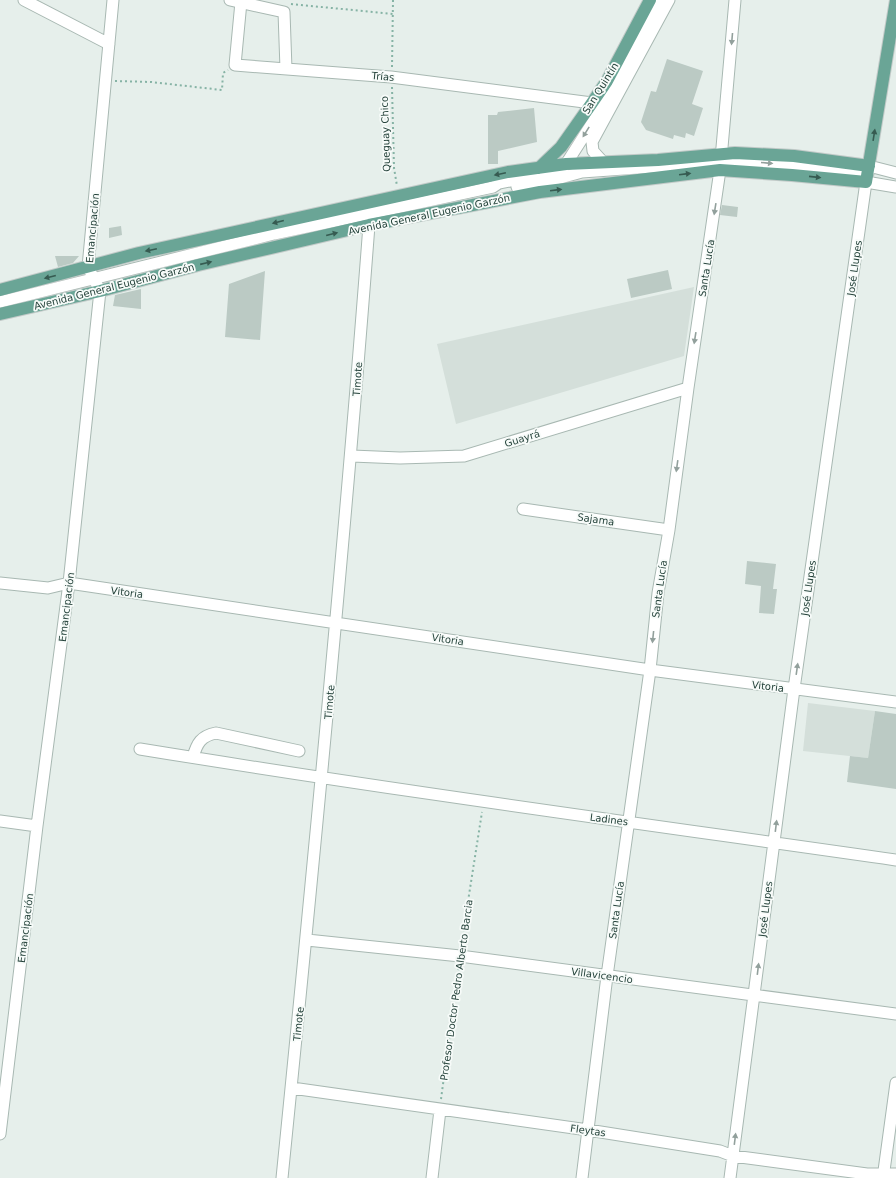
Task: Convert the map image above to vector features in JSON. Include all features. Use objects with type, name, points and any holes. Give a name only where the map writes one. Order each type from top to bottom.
[{"type":"main road","name":"San Quintín","points":[[539,168],[561,147],[607,81],[650,0]]},
{"type":"main road","name":"José Llupes","points":[[868,174],[896,0]]},
{"type":"main road","name":"Avenida General Eugenio Garzón","points":[[0,314],[100,291],[198,265],[369,225],[540,192],[721,162],[750,153],[794,156],[868,174]]},
{"type":"main road","name":"Avenida General Eugenio Garzón","points":[[0,290],[138,253],[398,195],[508,172],[566,164],[602,162],[721,162],[792,175],[868,174]]},
{"type":"street","points":[[24,0],[109,44]]},
{"type":"street","name":"Emancipación","points":[[0,1134],[37,826],[69,583],[100,291],[88,267],[113,0]]},
{"type":"street","name":"San Quintín","points":[[566,164],[598,114],[659,0]]},
{"type":"street","name":"San Quintín","points":[[602,162],[593,151],[592,142],[669,0]]},
{"type":"street","name":"Santa Lucía","points":[[582,1178],[606,976],[650,670],[658,593],[669,530],[721,162],[735,0]]},
{"type":"street","points":[[235,65],[235,1],[284,12],[286,69]]},
{"type":"street","name":"Trías","points":[[235,65],[391,76],[592,103]]},
{"type":"street","name":"Avenida General Eugenio Garzón","points":[[493,187],[501,190],[542,183],[582,172],[721,162]]},
{"type":"street","name":"Avenida General Eugenio Garzón","points":[[0,302],[274,234],[493,187],[499,183],[549,174],[562,168],[566,164]]},
{"type":"street","points":[[868,174],[896,173]]},
{"type":"street","points":[[868,174],[896,187]]},
{"type":"street","name":"José Llupes","points":[[730,1178],[794,689],[868,174]]},
{"type":"street","name":"Timote","points":[[282,1178],[323,779],[352,456],[369,225]]},
{"type":"street","name":"Guayrá","points":[[352,456],[400,458],[464,456],[688,388]]},
{"type":"street","name":"Sajama","points":[[524,509],[669,530]]},
{"type":"street","name":"Vitoria","points":[[0,582],[48,588],[69,583],[650,670],[896,702]]},
{"type":"street","points":[[193,757],[196,745],[201,739],[207,735],[216,733],[299,751]]},
{"type":"street","name":"Ladines","points":[[140,748],[323,779],[484,803],[896,860]]},
{"type":"street","points":[[0,821],[37,826]]},
{"type":"street","name":"Villavicencio","points":[[307,940],[460,956],[896,1014]]},
{"type":"street","points":[[883,1177],[896,1083]]},
{"type":"street","name":"Fleytas","points":[[292,1088],[588,1130],[720,1151],[733,1156],[883,1177],[896,1174]]},
{"type":"street","points":[[432,1178],[440,1110]]},
{"type":"path","name":"Queguay Chico","points":[[393,0],[391,76],[394,168],[398,195]]},
{"type":"path","points":[[290,4],[393,14]]},
{"type":"path","points":[[106,81],[151,82],[222,90],[223,73],[235,65]]},
{"type":"path","name":"Profesor Doctor Pedro Alberto Barcia","points":[[440,1110],[460,956],[484,803]]},
{"type":"shaded area","points":[[694,287],[684,356],[456,424],[437,344]]},
{"type":"shaded area","points":[[808,703],[875,711],[868,758],[803,751]]},
{"type":"green space","points":[[215,242],[161,257],[160,253]]},
{"type":"building","points":[[667,59],[703,71],[692,104],[703,108],[694,136],[686,133],[685,138],[674,135],[673,139],[646,130],[641,122],[651,91],[656,92]]},
{"type":"building","points":[[534,108],[537,142],[498,151],[498,164],[488,164],[488,115],[497,115],[498,112]]},
{"type":"building","points":[[722,205],[738,207],[737,217],[720,215]]},
{"type":"building","points":[[121,226],[122,235],[109,238],[109,228]]},
{"type":"building","points":[[55,256],[79,256],[73,263],[58,267]]},
{"type":"building","points":[[668,270],[672,289],[631,298],[627,279]]},
{"type":"building","points":[[265,271],[260,340],[225,337],[229,284]]},
{"type":"building","points":[[141,289],[141,309],[113,306],[115,295]]},
{"type":"building","points":[[747,561],[776,564],[773,589],[777,589],[774,614],[759,613],[761,586],[745,584]]},
{"type":"building","points":[[875,711],[896,714],[896,789],[847,782],[850,756],[868,758]]}]
